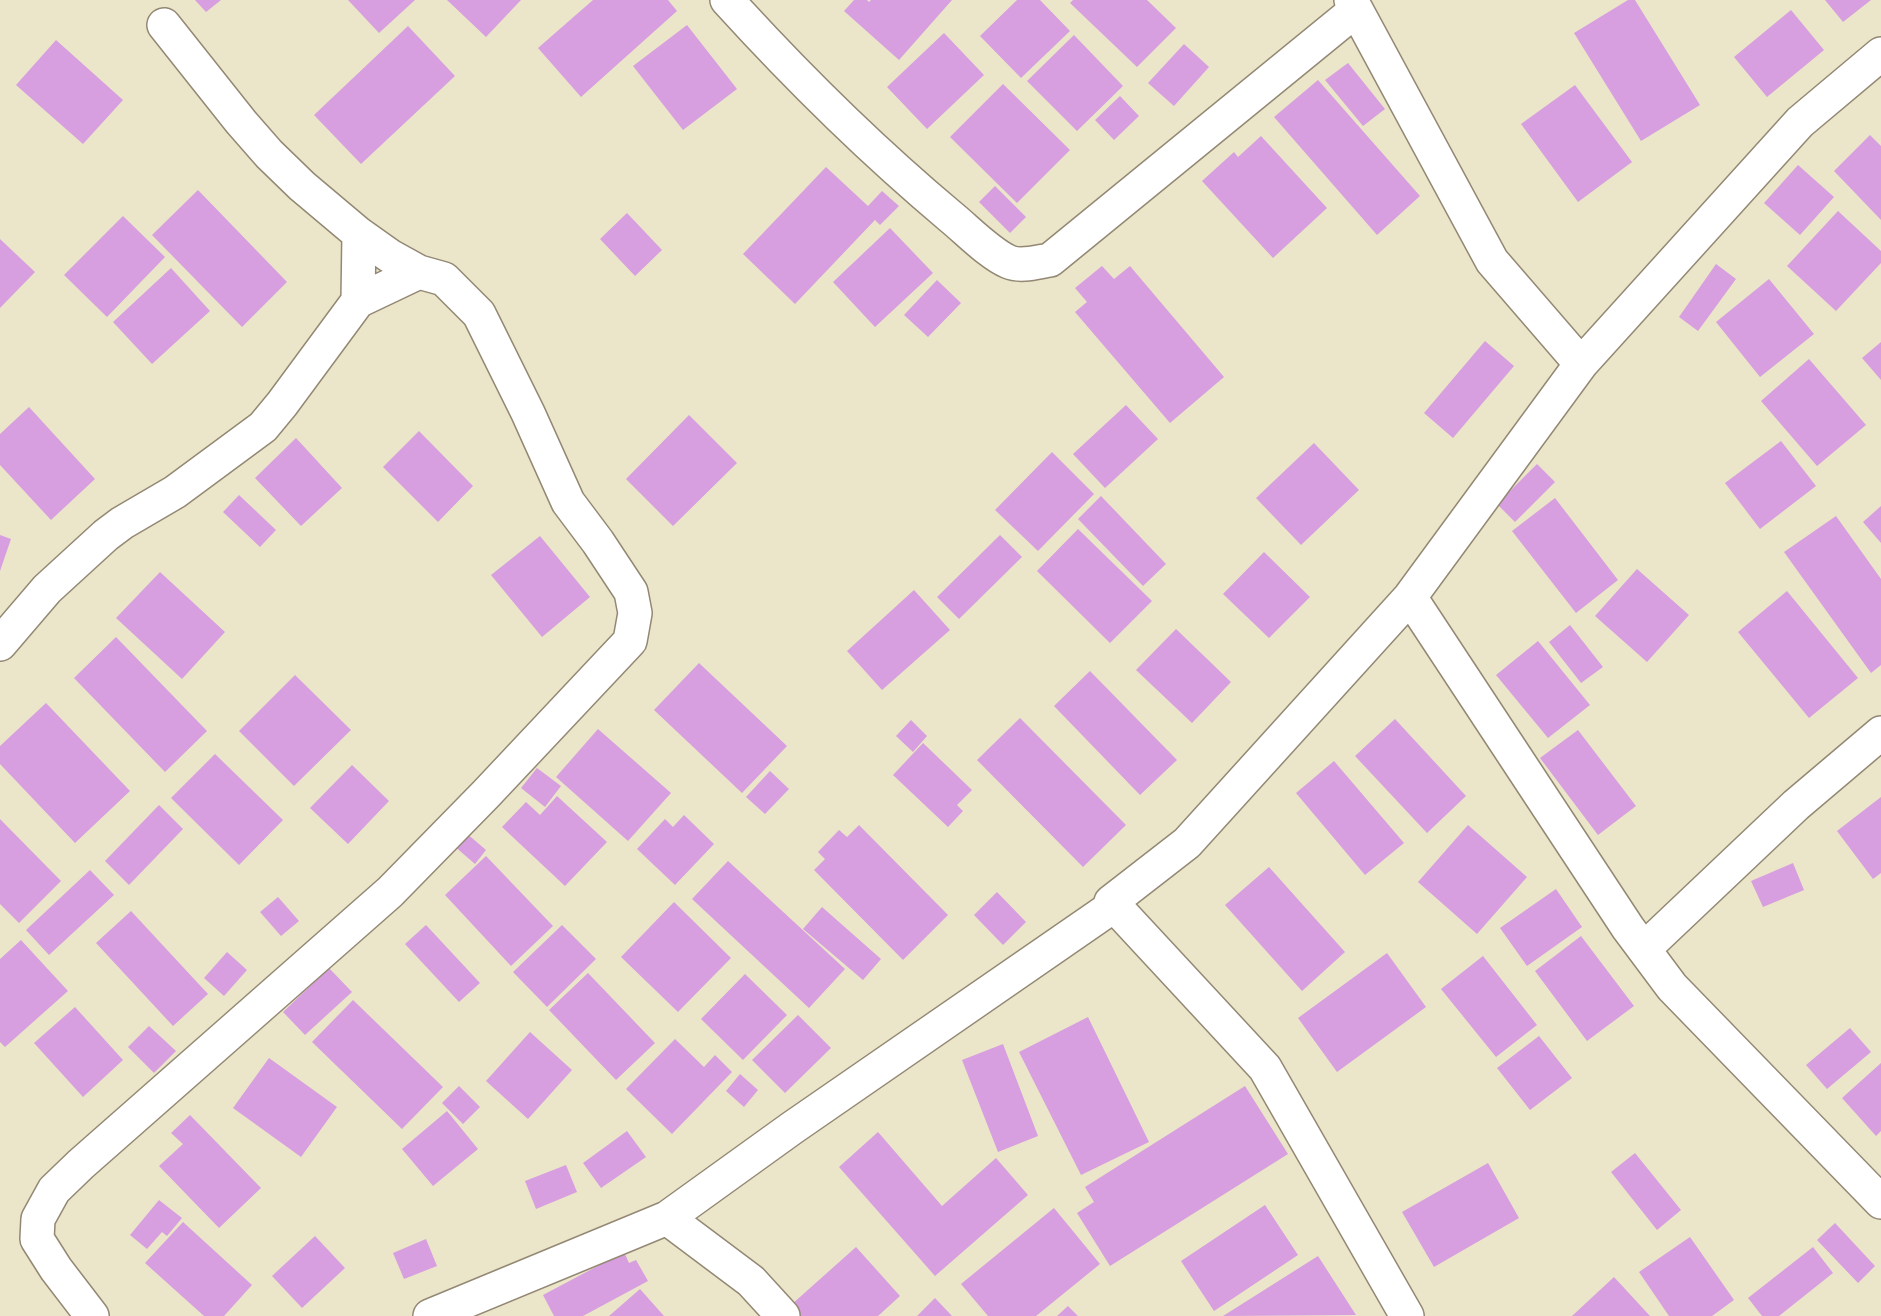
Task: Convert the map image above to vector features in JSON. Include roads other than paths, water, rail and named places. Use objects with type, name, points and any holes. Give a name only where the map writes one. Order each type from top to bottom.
[{"type":"street","points":[[727,0],[790,69],[930,199],[993,251],[1010,262],[1029,264],[1050,260],[1353,5],[1492,261],[1581,364]]},
{"type":"street","points":[[92,1316],[56,1269],[37,1239],[39,1219],[54,1190],[390,892],[630,641],[635,613],[631,592],[568,502],[528,413],[479,314],[444,279],[419,272],[390,256],[359,234],[269,154],[164,25]]},
{"type":"street","points":[[430,1316],[667,1218],[792,1128],[1109,909],[1111,902],[1187,843],[1410,597],[1581,364],[1800,122],[1881,54]]},
{"type":"street","points":[[358,301],[359,234]]},
{"type":"street","points":[[0,644],[47,588],[106,535],[175,492],[263,427],[358,301],[419,272]]},
{"type":"street","points":[[1410,597],[1628,928],[1672,987],[1881,1202]]},
{"type":"street","points":[[1644,949],[1796,805],[1881,733]]},
{"type":"street","points":[[1111,902],[1265,1068],[1407,1316]]},
{"type":"street","points":[[667,1218],[751,1281],[783,1316]]}]
